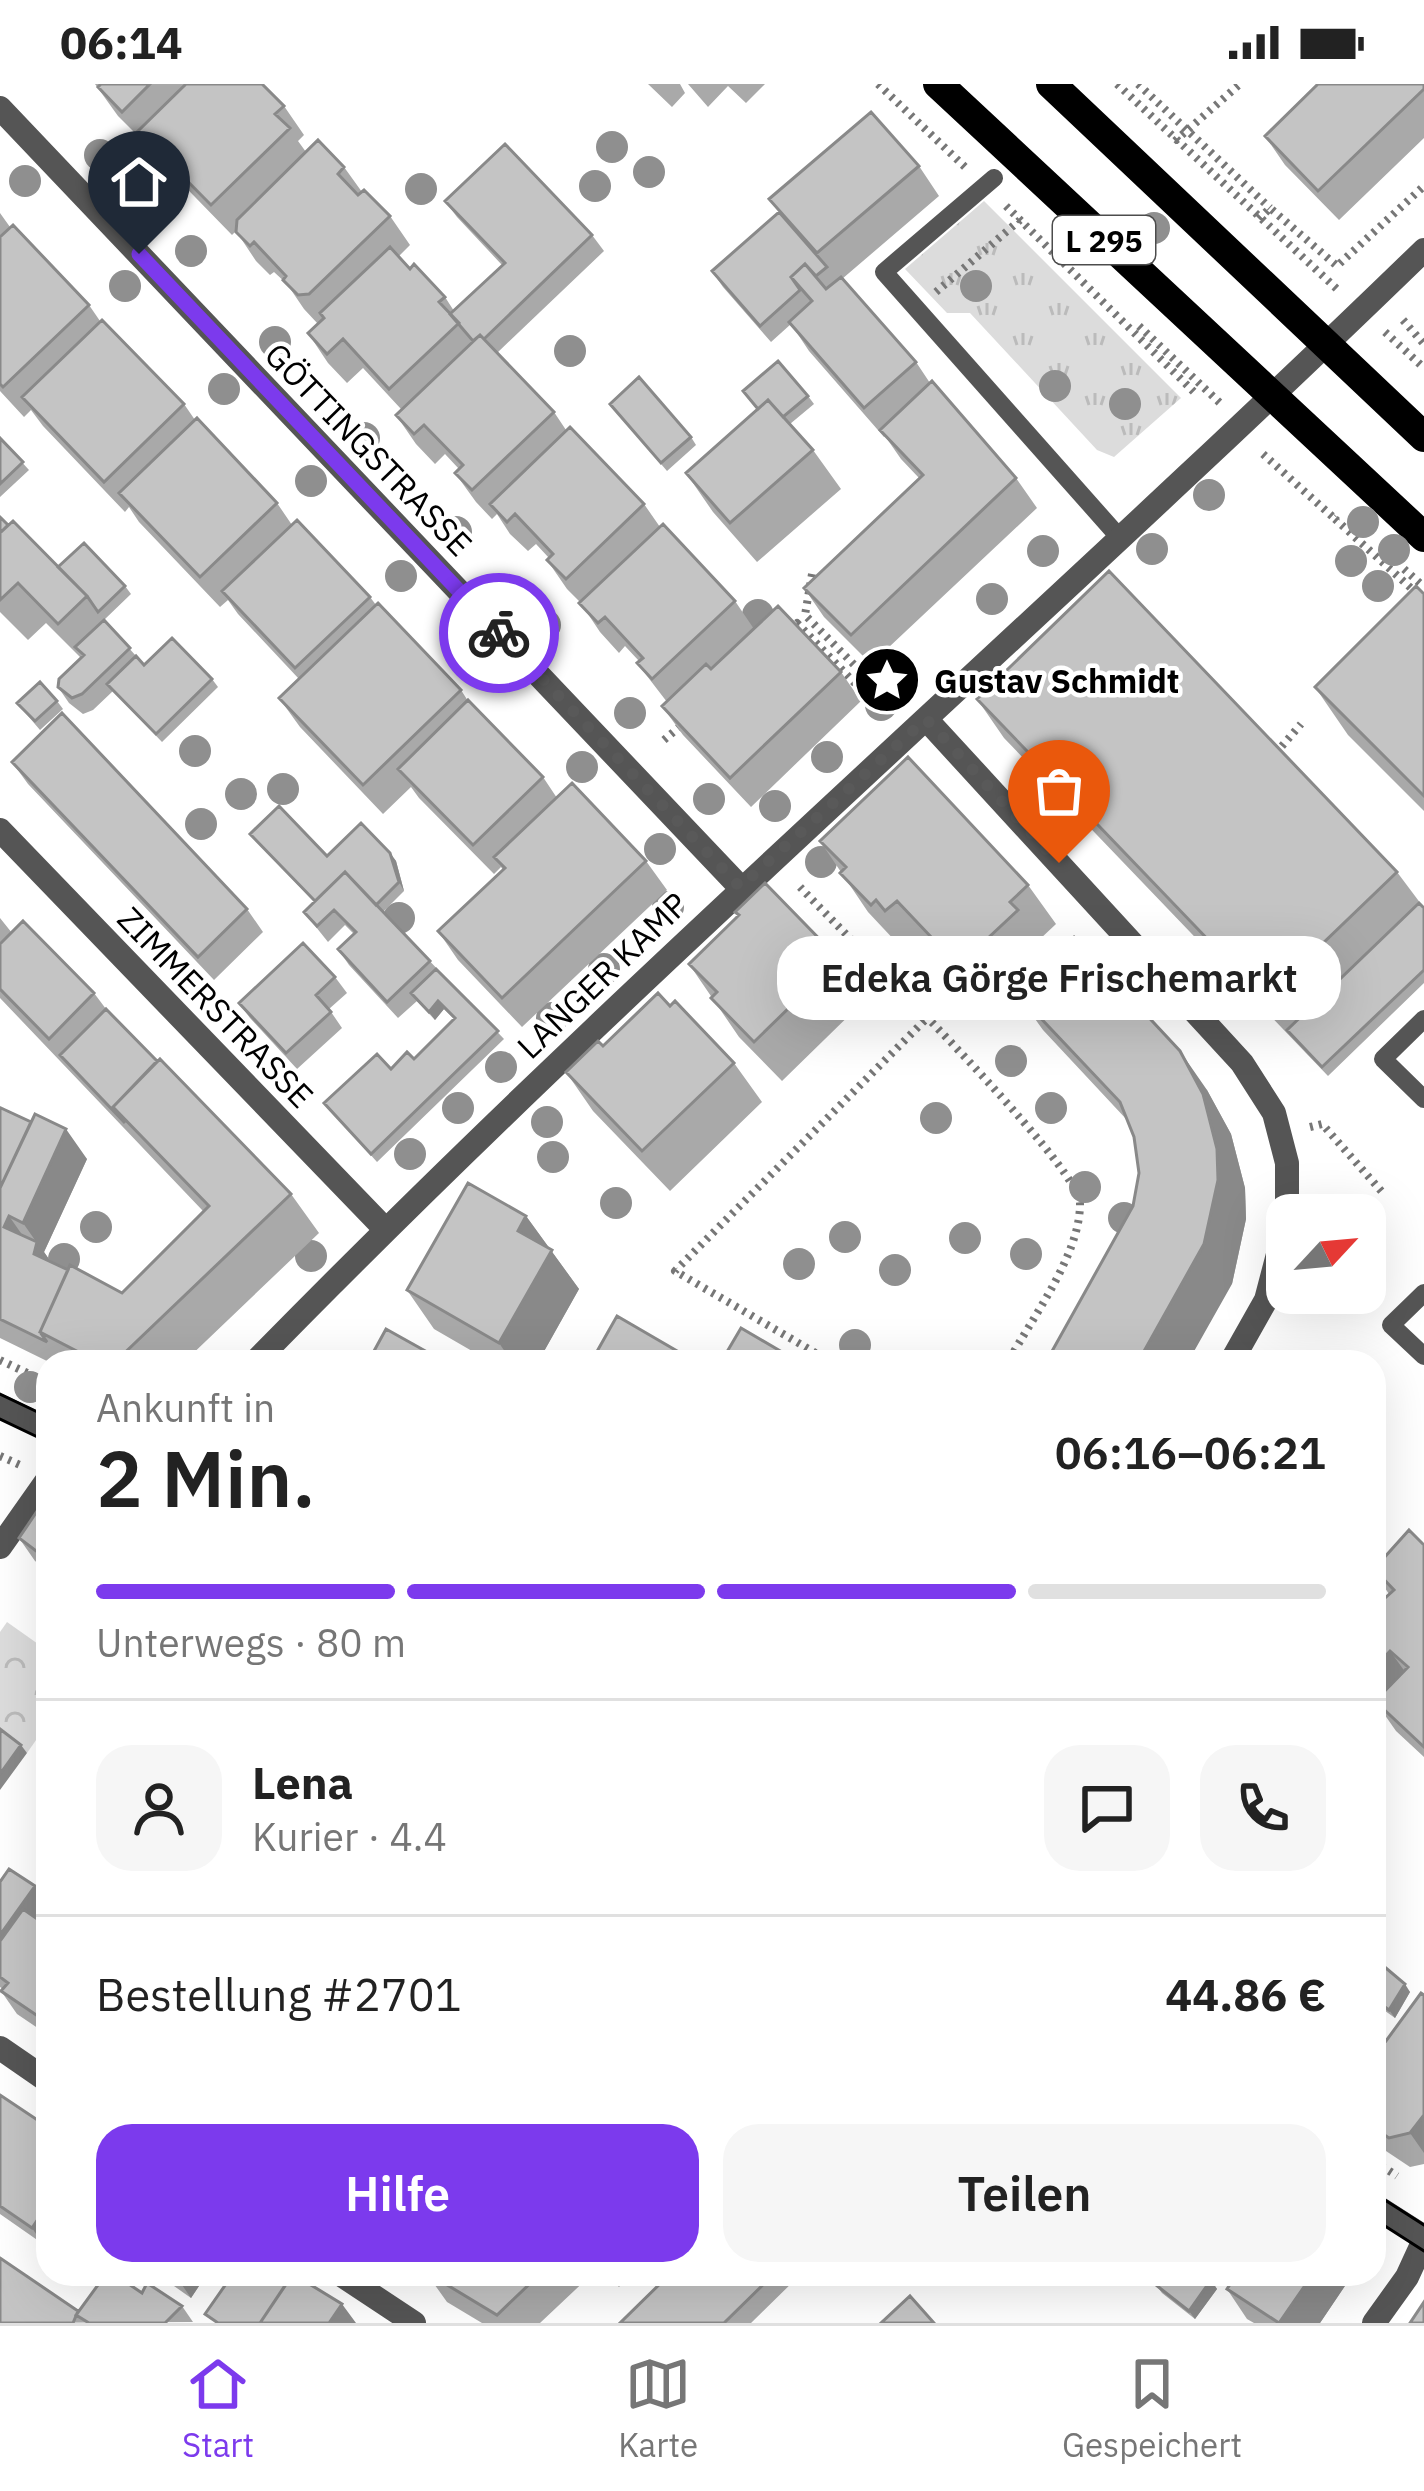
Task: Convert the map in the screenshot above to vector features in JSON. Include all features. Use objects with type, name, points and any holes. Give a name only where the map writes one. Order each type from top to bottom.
[{"type":"main road","name":"L 295","points":[[938,84],[1424,536]]},
{"type":"main road","name":"L 295","points":[[1051,84],[1424,436]]},
{"type":"street","name":"GÖTTINGSTRASSE","points":[[0,108],[740,887]]},
{"type":"street","name":"LANGER KAMP","points":[[266,1350],[740,887],[926,719],[1424,250]]},
{"type":"street","points":[[926,719],[1242,1063],[1274,1113],[1287,1163],[1287,1220],[1266,1300],[1238,1350]]},
{"type":"street","name":"ZIMMERSTRASSE","points":[[0,830],[386,1229]]},
{"type":"street","points":[[0,1406],[36,1423]]},
{"type":"street","points":[[0,1547],[36,1496]]},
{"type":"street","points":[[0,2048],[36,2072]]},
{"type":"street","points":[[1374,2323],[1407,2277],[1424,2239],[1386,2213]]},
{"type":"street","points":[[358,2286],[414,2323]]},
{"type":"lane","points":[[990,182],[884,272],[1119,537]]},
{"type":"lane","points":[[1424,1019],[1383,1059],[1424,1099]]},
{"type":"lane","points":[[1424,1293],[1391,1324],[1424,1356]]},
{"type":"path","points":[[878,84],[990,182],[1019,220],[1197,394]]},
{"type":"path","points":[[1117,84],[1424,368]]},
{"type":"path","points":[[1138,84],[1337,266],[1424,186]]},
{"type":"path","points":[[1174,141],[1240,84]]},
{"type":"path","points":[[1259,218],[1270,208]]},
{"type":"path","points":[[916,308],[1029,213]]},
{"type":"path","points":[[1401,322],[1424,344]]},
{"type":"path","points":[[1263,454],[1338,516],[1424,600]]},
{"type":"path","points":[[812,574],[805,615],[881,692]]},
{"type":"path","points":[[780,637],[797,622],[872,701]]},
{"type":"path","points":[[664,740],[697,711]]},
{"type":"path","points":[[1275,754],[1301,724]]},
{"type":"path","points":[[800,887],[1065,1169],[1081,1200],[1072,1248],[1015,1350]]},
{"type":"path","points":[[810,1350],[675,1271],[927,1018]]},
{"type":"path","points":[[1279,1134],[1322,1124],[1382,1192]]},
{"type":"path","points":[[0,1360],[36,1377]]},
{"type":"green space","points":[[984,201],[1181,398],[1114,457],[1097,450],[970,313],[947,313],[905,269]]},
{"type":"green space","points":[[7,1622],[36,1643],[36,1740],[27,1753],[0,1733],[0,1632]]},
{"type":"building","points":[[150,84],[122,112],[98,87]]},
{"type":"building","points":[[186,84],[262,84],[284,106],[275,114],[290,128],[211,205],[138,131]]},
{"type":"building","points":[[1318,84],[1424,84],[1424,89],[1318,191],[1265,136]]},
{"type":"building","points":[[871,112],[919,166],[817,253],[769,199]]},
{"type":"building","points":[[318,140],[344,167],[338,174],[358,195],[364,190],[390,216],[309,294],[298,295],[254,242],[250,246],[236,232],[237,220]]},
{"type":"building","points":[[505,144],[592,235],[484,339],[480,335],[473,341],[450,314],[505,263],[445,201]]},
{"type":"building","points":[[779,212],[827,267],[816,276],[805,264],[791,277],[800,290],[760,326],[712,271]]},
{"type":"building","points":[[13,225],[89,305],[3,387],[0,237]]},
{"type":"building","points":[[390,247],[445,297],[439,302],[459,323],[389,389],[343,339],[327,354],[308,333],[324,318],[320,313]]},
{"type":"building","points":[[805,264],[826,289],[841,277],[916,362],[864,408],[789,322],[812,301],[791,277]]},
{"type":"building","points":[[102,320],[184,404],[104,482],[22,397]]},
{"type":"building","points":[[480,335],[554,412],[472,490],[455,473],[463,465],[424,425],[414,434],[396,415]]},
{"type":"building","points":[[778,361],[808,396],[783,417],[768,400],[758,409],[743,391]]},
{"type":"building","points":[[639,377],[691,437],[661,463],[610,404]]},
{"type":"building","points":[[932,381],[1016,478],[851,635],[804,588],[923,475],[880,430]]},
{"type":"building","points":[[768,400],[813,450],[730,523],[686,473]]},
{"type":"building","points":[[197,418],[277,503],[200,577],[119,493]]},
{"type":"building","points":[[570,427],[644,504],[566,579],[547,560],[553,554],[515,514],[507,522],[490,504]]},
{"type":"building","points":[[0,438],[23,462],[0,484]]},
{"type":"building","points":[[297,520],[370,597],[295,668],[222,591]]},
{"type":"building","points":[[13,521],[87,596],[58,624],[18,583],[0,600],[0,533]]},
{"type":"building","points":[[663,524],[735,601],[652,679],[637,663],[643,658],[605,617],[598,623],[579,603]]},
{"type":"building","points":[[84,543],[125,586],[98,612],[58,567]]},
{"type":"building","points":[[1109,571],[1397,872],[1265,999],[977,699]]},
{"type":"building","points":[[1416,586],[1424,594],[1424,796],[1315,687]]},
{"type":"building","points":[[378,603],[461,690],[363,785],[279,698]]},
{"type":"building","points":[[778,606],[841,672],[730,778],[662,706],[706,664],[711,669]]},
{"type":"building","points":[[104,620],[130,648],[72,698],[58,687],[59,679],[84,655],[75,647]]},
{"type":"building","points":[[172,638],[212,679],[156,734],[107,684],[136,656],[144,665]]},
{"type":"building","points":[[40,682],[57,701],[35,721],[17,703]]},
{"type":"building","points":[[468,700],[543,777],[473,845],[398,769]]},
{"type":"building","points":[[62,713],[247,909],[198,957],[12,762]]},
{"type":"building","points":[[908,757],[1028,885],[1010,902],[1018,910],[973,952],[966,944],[951,958],[897,901],[885,911],[876,900],[871,905],[840,873],[846,867],[820,841]]},
{"type":"building","points":[[572,783],[646,861],[502,998],[438,931],[505,868],[494,857]]},
{"type":"building","points":[[279,806],[327,856],[361,823],[390,853],[399,882],[376,905],[345,872],[315,901],[250,834]]},
{"type":"building","points":[[345,872],[430,961],[387,1002],[338,949],[356,932],[334,910],[317,926],[304,912]]},
{"type":"building","points":[[765,883],[839,959],[754,1042],[711,998],[717,992],[689,964]]},
{"type":"building","points":[[1419,903],[1424,908],[1424,970],[1322,1067],[1287,1030]]},
{"type":"building","points":[[23,921],[94,993],[49,1039],[0,989],[0,944]]},
{"type":"building","points":[[1074,937],[1180,1051],[1203,1094],[1217,1149],[1218,1180],[1204,1244],[1145,1350],[1053,1350],[1133,1206],[1139,1173],[1134,1137],[1120,1102],[1015,991]]},
{"type":"building","points":[[303,943],[335,977],[316,995],[331,1012],[286,1053],[239,1003]]},
{"type":"building","points":[[436,969],[498,1031],[371,1154],[324,1103],[377,1054],[391,1069],[407,1052],[414,1059],[455,1018],[438,1001],[429,1012],[411,993]]},
{"type":"building","points":[[658,993],[670,1006],[675,1001],[734,1063],[642,1151],[566,1072],[598,1041],[603,1046]]},
{"type":"building","points":[[106,1009],[157,1061],[113,1107],[125,1123],[60,1055]]},
{"type":"building","points":[[160,1059],[291,1194],[128,1350],[75,1350],[40,1332],[70,1265],[122,1293],[209,1206],[113,1107]]},
{"type":"building","points":[[0,1110],[31,1122],[0,1188]]},
{"type":"building","points":[[35,1114],[66,1129],[23,1223],[9,1216],[4,1227],[37,1242],[34,1254],[68,1270],[40,1332],[47,1342],[0,1319],[0,1188]]},
{"type":"building","points":[[468,1183],[526,1216],[518,1231],[552,1250],[499,1343],[407,1290]]},
{"type":"building","points":[[617,1316],[675,1350],[598,1350]]},
{"type":"building","points":[[741,1328],[779,1350],[728,1350]]},
{"type":"building","points":[[386,1329],[424,1350],[375,1350]]},
{"type":"building","points":[[36,1513],[36,1551],[19,1538]]},
{"type":"building","points":[[1409,1530],[1424,1545],[1424,1747],[1386,1711],[1386,1690],[1408,1667],[1390,1651],[1386,1655],[1386,1597],[1394,1590],[1386,1582],[1386,1556]]},
{"type":"building","points":[[0,1729],[21,1745],[0,1774]]},
{"type":"building","points":[[9,1869],[35,1886],[0,1935],[0,1882]]},
{"type":"building","points":[[23,1909],[36,1918],[36,2015],[1,1991],[8,1983],[0,1977],[0,1941]]},
{"type":"building","points":[[1386,1968],[1405,1984],[1389,2010],[1386,2008]]},
{"type":"building","points":[[1424,1995],[1424,2115],[1410,2133],[1389,2138],[1386,2136],[1386,2041]]},
{"type":"building","points":[[0,2095],[36,2119],[36,2222],[32,2228],[0,2206]]},
{"type":"building","points":[[0,2258],[78,2311],[73,2323],[0,2323]]},
{"type":"building","points":[[97,2286],[132,2286],[142,2293],[152,2286],[182,2306],[165,2323],[89,2323],[76,2315]]},
{"type":"building","points":[[225,2286],[285,2286],[260,2323],[218,2323],[205,2314]]},
{"type":"building","points":[[285,2286],[313,2286],[342,2304],[329,2323],[260,2323]]},
{"type":"building","points":[[449,2286],[527,2286],[497,2315]]},
{"type":"building","points":[[658,2286],[762,2286],[724,2323],[620,2323]]},
{"type":"building","points":[[1157,2286],[1207,2286],[1189,2311]]},
{"type":"building","points":[[1229,2286],[1305,2286],[1279,2323]]},
{"type":"building","points":[[910,2296],[934,2323],[881,2323]]},
{"type":"building","points":[[1424,2302],[1424,2323],[1410,2323]]},
{"type":"tram line","points":[[0,1394],[36,1411]]},
{"type":"tram line","points":[[0,1419],[36,1436]]},
{"type":"tram line","points":[[1386,2201],[1424,2225]]},
{"type":"tram line","points":[[1386,2227],[1424,2251]]},
{"type":"way so far","points":[[499,633],[740,887],[926,719],[1059,863]]},
{"type":"place","name":"Gustav Schmidt","points":[[887,680]]},
{"type":"place","name":"Edeka Görge Frischemarkt","points":[[1059,863]]},
{"type":"route","points":[[139,254],[499,633]]}]
